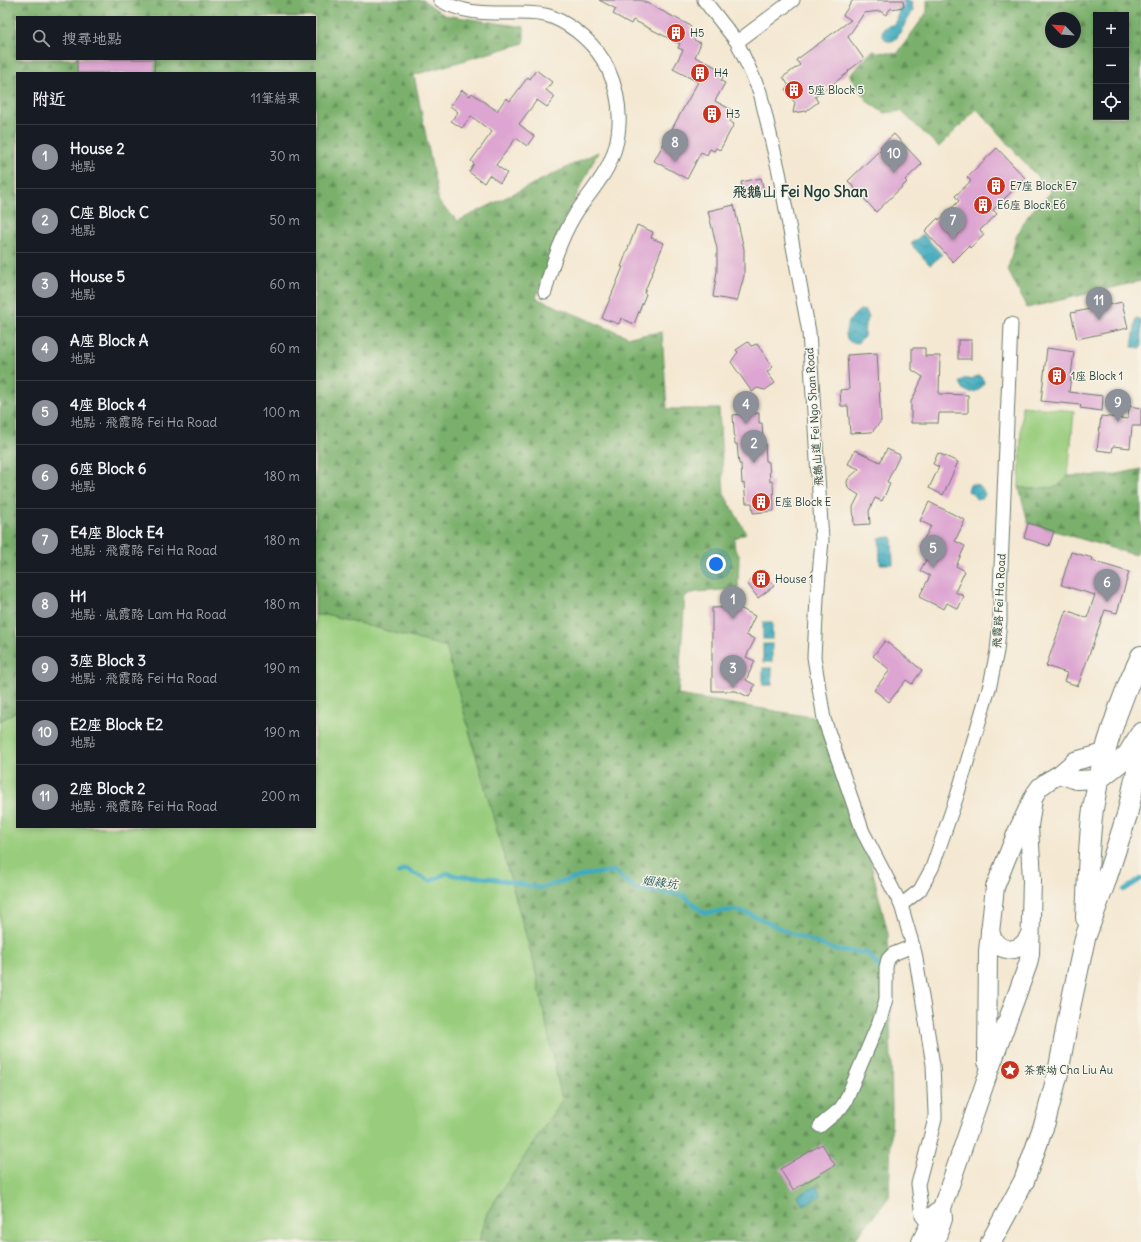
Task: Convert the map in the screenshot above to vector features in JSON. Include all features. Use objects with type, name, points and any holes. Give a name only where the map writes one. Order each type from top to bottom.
[{"type":"main road","points":[[1085,938],[1092,818],[1099,779],[1105,753],[1127,686],[1141,656]]},
{"type":"main road","points":[[1060,774],[1076,780],[1099,779],[1124,758],[1141,733]]},
{"type":"main road","points":[[987,1077],[988,952],[995,887],[1017,832],[1038,790],[1075,761],[1105,753]]},
{"type":"main road","points":[[992,1242],[1024,1181],[1045,1122],[1058,1073],[1085,938],[1105,884],[1127,815],[1141,753]]},
{"type":"main road","points":[[921,1242],[934,1233],[934,1215],[942,1208],[1028,964],[1030,954],[1032,880],[1029,826],[1033,799]]},
{"type":"main road","points":[[990,931],[993,941],[996,944],[1009,949],[1020,947],[1030,934]]},
{"type":"street","points":[[440,0],[448,5],[466,11],[551,16],[571,27],[589,42],[604,60],[614,82],[619,105],[619,128],[616,147],[609,165],[600,181],[565,232],[557,251],[545,292]]},
{"type":"street","name":"飛鵝山道 Fei Ngo Shan Road","points":[[704,0],[737,42],[760,92],[779,172],[808,332],[822,540],[814,657],[824,719],[863,832],[901,905],[913,946],[933,1065],[935,1119],[918,1184],[922,1216],[934,1233]]},
{"type":"street","points":[[737,42],[793,0]]},
{"type":"street","name":"飛霞路 Fei Ha Road","points":[[901,905],[920,890],[932,868],[957,796],[990,685],[997,651],[1000,621],[1011,324]]},
{"type":"street","points":[[820,1126],[840,1109],[845,1102],[881,1017],[886,999],[886,967],[888,959],[893,954],[913,946]]},
{"type":"green space","points":[[0,0],[423,0],[444,15],[524,27],[524,43],[414,75],[439,202],[458,221],[598,152],[565,218],[536,298],[629,337],[662,332],[667,409],[719,409],[724,494],[746,533],[734,538],[735,550],[739,555],[738,589],[696,592],[685,596],[678,695],[824,719],[863,832],[888,934],[892,1107],[889,1197],[853,1242],[479,1242],[487,1213],[562,1100],[534,964],[446,647],[330,615],[316,615],[316,72],[16,72],[16,712],[0,721]]},
{"type":"green space","points":[[927,0],[1141,0],[1141,281],[1027,308],[1008,270],[1016,237],[1029,214],[1051,192],[977,109],[939,147],[901,111],[884,113],[868,102],[850,75],[872,51],[897,54],[927,12]]},
{"type":"green space","points":[[1141,158],[1141,186],[1138,181],[1135,162]]},
{"type":"green space","points":[[1022,406],[1074,411],[1068,476],[1058,487],[1029,489],[1019,487]]},
{"type":"green space","points":[[1141,469],[1141,541],[1135,555],[1028,523],[1019,487],[1029,489],[1057,487],[1068,476],[1112,475]]},
{"type":"green space","points":[[316,615],[330,615],[446,647],[534,964],[562,1100],[487,1213],[479,1242],[0,1242],[0,721],[16,712],[16,828],[316,828]]},
{"type":"water","points":[[905,0],[912,3],[913,11],[896,39],[887,41],[882,35],[883,30],[897,21],[898,7],[902,1]]},
{"type":"water","points":[[923,234],[942,255],[930,265],[911,244]]},
{"type":"water","points":[[860,310],[866,311],[869,317],[865,324],[864,337],[858,343],[850,342],[846,335],[847,326],[851,319]]},
{"type":"water","points":[[1136,319],[1141,320],[1141,348],[1132,347]]},
{"type":"water","points":[[980,376],[984,381],[981,388],[972,392],[963,389],[960,382],[961,380]]},
{"type":"water","points":[[971,484],[982,488],[985,495],[982,499],[976,499],[973,494],[968,491]]},
{"type":"water","points":[[892,537],[893,564],[880,564],[879,538]]},
{"type":"water","points":[[763,622],[772,622],[772,639],[763,639]]},
{"type":"water","points":[[763,644],[772,644],[772,662],[763,662]]},
{"type":"water","points":[[763,668],[772,668],[772,685],[763,685]]},
{"type":"water","points":[[816,1186],[821,1196],[803,1205],[798,1195]]},
{"type":"building","points":[[599,0],[641,0],[691,26],[689,30],[697,35],[694,40],[701,43],[695,57],[722,70],[719,75],[723,77],[721,81],[725,83],[715,101],[732,110],[728,117],[732,119],[730,122],[734,124],[720,150],[716,148],[714,151],[710,149],[707,155],[701,152],[687,179],[654,161],[698,82],[673,69],[683,50],[678,48],[680,44],[633,20],[631,24],[613,14],[616,9]]},
{"type":"building","points":[[853,0],[903,0],[904,7],[890,9],[886,15],[880,11],[864,13],[848,37],[864,59],[815,97],[818,102],[806,111],[793,113],[795,103],[785,89],[789,86],[783,77],[800,65],[796,60],[851,20],[843,15]]},
{"type":"building","points":[[77,60],[155,60],[154,72],[77,72]]},
{"type":"building","points":[[536,70],[552,82],[546,90],[555,97],[547,107],[537,100],[519,124],[534,136],[527,146],[516,138],[496,165],[507,173],[500,183],[489,175],[484,183],[469,172],[474,164],[471,161],[492,132],[471,116],[462,128],[451,121],[458,112],[450,106],[462,90],[470,96],[472,93],[497,111],[506,98],[510,101],[528,77],[530,79]]},
{"type":"building","points":[[894,134],[922,164],[905,180],[907,182],[876,212],[848,181],[882,148],[880,147]]},
{"type":"building","points":[[997,148],[1025,178],[993,210],[997,214],[980,230],[984,235],[970,248],[969,246],[953,262],[925,231],[959,201],[955,196],[971,181],[967,177]]},
{"type":"building","points":[[761,178],[765,196],[745,200],[741,182]]},
{"type":"building","points":[[734,205],[744,249],[744,276],[737,301],[713,297],[717,271],[717,249],[708,211]]},
{"type":"building","points":[[637,225],[653,232],[651,238],[664,243],[644,293],[646,294],[634,324],[621,318],[619,324],[602,318],[623,267],[621,267]]},
{"type":"building","points":[[1122,302],[1128,328],[1077,339],[1071,313]]},
{"type":"building","points":[[958,340],[971,340],[971,359],[958,359]]},
{"type":"building","points":[[748,342],[751,346],[757,344],[773,367],[767,372],[775,383],[765,390],[757,388],[752,392],[731,362],[738,352],[736,350]]},
{"type":"building","points":[[912,348],[925,348],[925,356],[940,356],[939,394],[968,395],[968,413],[939,413],[938,423],[911,423],[911,402],[923,377],[912,370]]},
{"type":"building","name":"1座 Block 1","points":[[1047,348],[1074,352],[1069,392],[1103,396],[1102,411],[1080,408],[1081,405],[1041,401]]},
{"type":"building","points":[[877,353],[881,421],[872,432],[850,433],[848,406],[841,406],[840,390],[849,389],[847,355]]},
{"type":"building","points":[[1129,406],[1141,408],[1141,426],[1132,426],[1130,448],[1113,446],[1112,452],[1097,450],[1101,416],[1128,419]]},
{"type":"building","points":[[759,413],[759,423],[762,423],[763,442],[765,442],[766,462],[769,462],[770,482],[773,481],[774,511],[753,513],[752,503],[746,503],[744,483],[742,484],[741,464],[739,464],[737,444],[735,444],[733,415]]},
{"type":"building","points":[[887,449],[900,455],[887,482],[890,484],[882,501],[875,498],[869,511],[870,524],[854,525],[853,507],[859,495],[848,488],[847,482],[848,479],[859,469],[848,464],[855,450],[880,462]]},
{"type":"building","points":[[938,453],[958,462],[943,495],[929,488],[939,467],[933,464]]},
{"type":"building","points":[[929,502],[965,520],[955,541],[965,546],[956,566],[965,571],[955,592],[964,596],[958,609],[947,603],[944,609],[919,597],[930,576],[920,571],[930,552],[920,547],[931,526],[920,521]]},
{"type":"building","points":[[1028,523],[1054,531],[1049,546],[1024,538]]},
{"type":"building","points":[[1071,552],[1093,558],[1092,561],[1129,572],[1117,613],[1105,610],[1078,686],[1064,681],[1067,673],[1046,666],[1066,610],[1087,618],[1095,595],[1061,585]]},
{"type":"building","name":"House 1","points":[[763,570],[774,586],[758,598],[747,583]]},
{"type":"building","points":[[738,607],[755,616],[746,635],[755,639],[746,657],[755,661],[746,680],[755,685],[749,697],[736,691],[712,691],[712,608]]},
{"type":"building","points":[[885,641],[922,670],[912,684],[906,680],[889,702],[874,690],[890,670],[873,656]]},
{"type":"building","points":[[822,1144],[835,1165],[793,1190],[780,1169]]},
{"type":"waterway","name":"姻緣坑","points":[[398,873],[405,869],[430,881],[447,873],[458,876],[489,878],[541,888],[585,875],[614,871],[635,889],[683,895],[704,913],[734,910],[750,914],[788,932],[835,950],[867,953],[883,971]]},
{"type":"waterway","points":[[1124,890],[1141,879]]},
{"type":"place","name":"H5","points":[[676,33]]},
{"type":"place","name":"H4","points":[[700,73]]},
{"type":"place","name":"5座 Block 5","points":[[794,90]]},
{"type":"place","name":"H3","points":[[712,114]]},
{"type":"place","name":"H1","points":[[675,162]]},
{"type":"place","name":"E2座 Block E2","points":[[894,173]]},
{"type":"place","name":"E7座 Block E7","points":[[996,186]]},
{"type":"place","name":"E6座 Block E6","points":[[983,205]]},
{"type":"place","name":"E4座 Block E4","points":[[953,240]]},
{"type":"place","name":"2座 Block 2","points":[[1099,320]]},
{"type":"place","name":"1座 Block 1","points":[[1057,376]]},
{"type":"place","name":"3座 Block 3","points":[[1118,422]]},
{"type":"place","name":"A座 Block A","points":[[746,424]]},
{"type":"place","name":"C座 Block C","points":[[754,463]]},
{"type":"place","name":"E座 Block E","points":[[761,502]]},
{"type":"place","name":"4座 Block 4","points":[[933,568]]},
{"type":"place","name":"House 1","points":[[761,579]]},
{"type":"place","name":"6座 Block 6","points":[[1107,602]]},
{"type":"place","name":"House 2","points":[[733,619]]},
{"type":"place","name":"House 5","points":[[733,688]]},
{"type":"place","name":"茶寮坳 Cha Liu Au","points":[[1010,1070]]},
{"type":"district","name":"飛鵝山 Fei Ngo Shan","points":[[800,191]]}]
